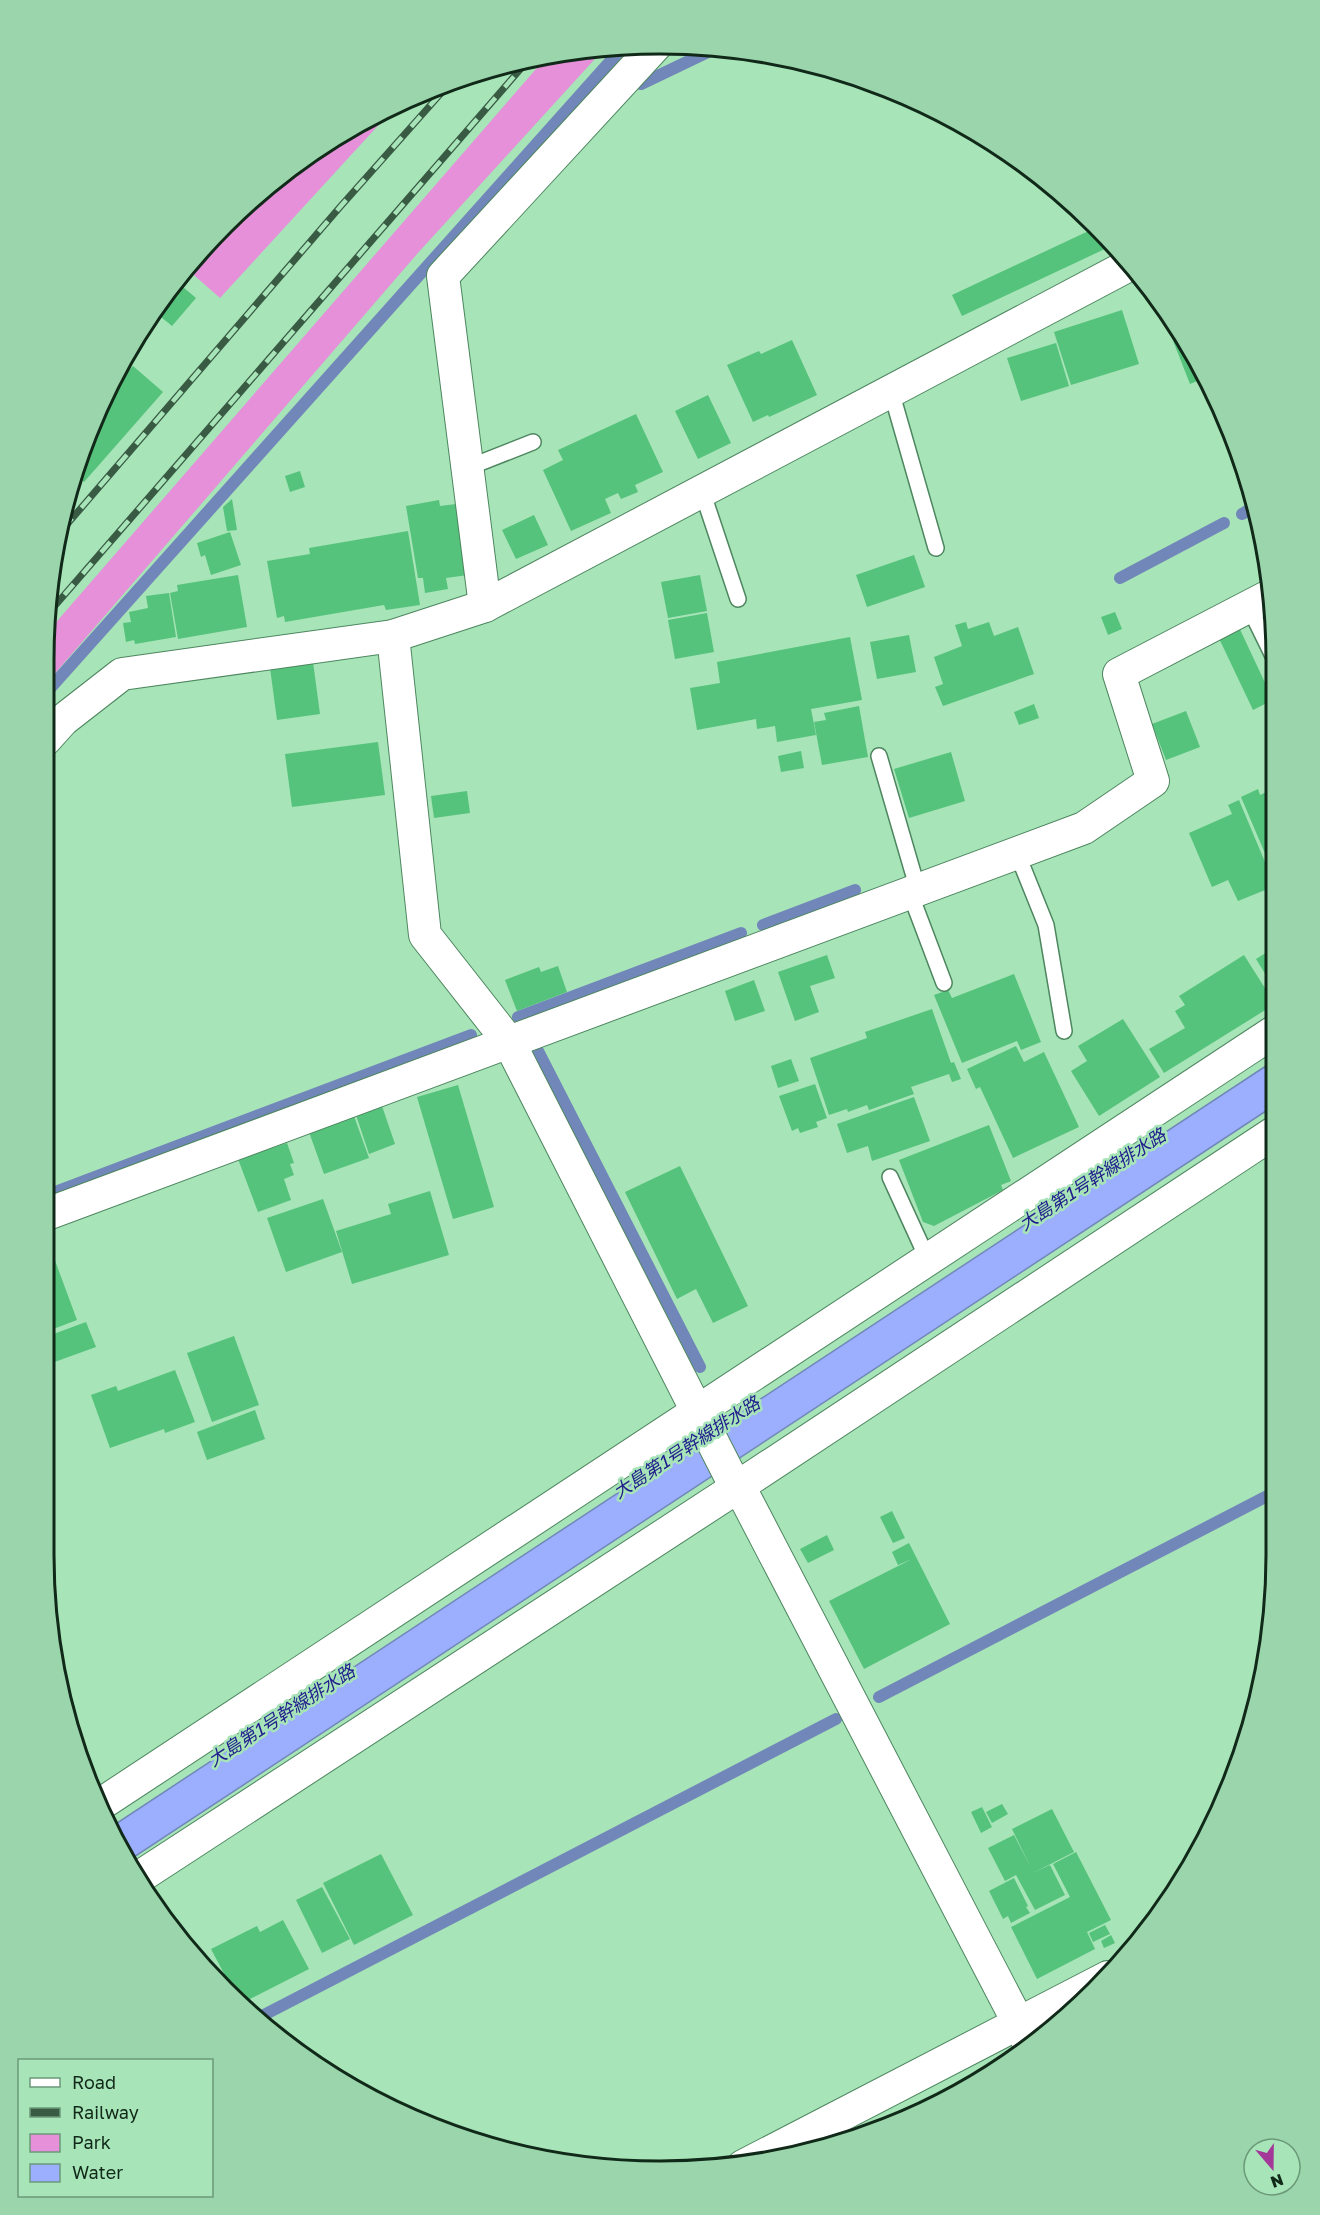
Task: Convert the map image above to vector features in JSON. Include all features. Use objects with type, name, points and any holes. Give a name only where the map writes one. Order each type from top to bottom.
[{"type":"street","points":[[485,606],[442,276],[647,54]]},
{"type":"street","points":[[54,730],[63,720],[122,674],[393,636],[485,606],[1123,268]]},
{"type":"street","points":[[54,1211],[1084,828],[1153,781],[1119,674],[1260,601]]},
{"type":"street","points":[[393,636],[425,934],[509,1042],[702,1418],[1025,2035]]},
{"type":"street","points":[[106,1801],[702,1418],[928,1260],[1266,1038]]},
{"type":"street","points":[[145,1874],[735,1481],[1266,1138]]},
{"type":"street","points":[[781,2148],[1025,2035],[1062,2009]]},
{"type":"lane","points":[[891,391],[936,548]]},
{"type":"lane","points":[[467,468],[533,442]]},
{"type":"lane","points":[[702,491],[738,599]]},
{"type":"lane","points":[[1260,601],[1265,621]]},
{"type":"lane","points":[[879,756],[914,891],[944,983]]},
{"type":"lane","points":[[1017,853],[1046,925],[1064,1031]]},
{"type":"lane","points":[[890,1177],[928,1260]]},
{"type":"green space","points":[[596,57],[417,254],[54,675],[55,624],[538,67]]},
{"type":"green space","points":[[382,122],[220,298],[193,274],[204,260],[260,204],[291,179],[323,156]]},
{"type":"water","points":[[1266,1066],[1266,1111],[134,1857],[116,1824]]},
{"type":"building","points":[[1089,231],[1105,249],[962,316],[952,295]]},
{"type":"building","points":[[183,287],[196,298],[172,326],[161,317]]},
{"type":"building","points":[[1122,310],[1139,364],[1071,385],[1054,332]]},
{"type":"building","points":[[1170,333],[1185,357],[1198,381],[1190,384]]},
{"type":"building","points":[[792,340],[817,395],[753,422],[727,365],[759,351],[761,354]]},
{"type":"building","points":[[1056,343],[1069,386],[1021,401],[1007,358]]},
{"type":"building","points":[[133,366],[163,392],[84,482],[82,480],[86,465],[100,428],[126,373]]},
{"type":"building","points":[[708,395],[731,443],[698,459],[675,411]]},
{"type":"building","points":[[636,414],[663,472],[635,485],[638,492],[621,499],[618,493],[605,499],[611,513],[571,531],[543,470],[563,460],[558,450]]},
{"type":"building","points":[[300,471],[305,487],[290,492],[285,476]]},
{"type":"building","points":[[232,499],[237,530],[227,531],[223,507]]},
{"type":"building","points":[[439,500],[440,506],[456,504],[468,575],[446,578],[448,589],[425,593],[423,578],[418,578],[406,506]]},
{"type":"building","points":[[534,515],[548,545],[516,559],[502,530]]},
{"type":"building","points":[[408,531],[420,605],[386,610],[384,605],[285,622],[284,616],[277,618],[267,561],[310,554],[309,548]]},
{"type":"building","points":[[230,532],[241,565],[211,575],[205,555],[201,557],[197,543]]},
{"type":"building","points":[[914,555],[925,587],[867,607],[856,575]]},
{"type":"building","points":[[238,575],[247,627],[178,639],[170,593],[178,591],[177,585]]},
{"type":"building","points":[[700,575],[707,611],[668,618],[661,582]]},
{"type":"building","points":[[169,593],[176,637],[135,644],[134,640],[126,642],[123,623],[131,622],[129,612],[148,608],[146,596]]},
{"type":"building","points":[[1115,612],[1122,629],[1108,635],[1101,617]]},
{"type":"building","points":[[707,613],[714,652],[675,659],[668,620]]},
{"type":"building","points":[[966,622],[968,629],[989,622],[994,636],[1018,627],[1034,674],[943,706],[935,687],[943,684],[934,657],[962,646],[955,625]]},
{"type":"building","points":[[1237,623],[1266,685],[1266,704],[1253,710],[1216,632]]},
{"type":"building","points":[[909,635],[916,672],[877,679],[870,642]]},
{"type":"building","points":[[850,637],[862,700],[811,709],[816,735],[777,742],[775,726],[757,729],[756,719],[697,730],[690,688],[720,683],[717,662]]},
{"type":"building","points":[[313,662],[320,714],[277,720],[270,668]]},
{"type":"building","points":[[1034,704],[1039,718],[1019,725],[1014,712]]},
{"type":"building","points":[[859,706],[868,757],[822,765],[814,722],[826,720],[824,713]]},
{"type":"building","points":[[1186,711],[1200,747],[1166,760],[1152,724]]},
{"type":"building","points":[[378,742],[385,795],[292,807],[285,754]]},
{"type":"building","points":[[801,751],[804,768],[781,772],[778,756]]},
{"type":"building","points":[[951,752],[965,801],[909,818],[894,769]]},
{"type":"building","points":[[1258,789],[1260,795],[1266,792],[1266,856],[1241,797]]},
{"type":"building","points":[[467,791],[470,813],[434,818],[431,796]]},
{"type":"building","points":[[1239,800],[1266,864],[1266,890],[1238,901],[1228,880],[1212,887],[1189,833],[1232,814],[1228,805]]},
{"type":"building","points":[[1266,953],[1266,975],[1256,959]]},
{"type":"building","points":[[827,955],[835,978],[810,986],[819,1012],[795,1021],[778,972]]},
{"type":"building","points":[[1244,955],[1266,990],[1266,1010],[1164,1073],[1149,1049],[1185,1028],[1175,1011],[1185,1005],[1179,996]]},
{"type":"building","points":[[558,966],[567,992],[517,1011],[505,980],[539,967],[541,972]]},
{"type":"building","points":[[1014,974],[1041,1042],[1021,1050],[1017,1041],[962,1063],[934,995],[948,990],[952,998]]},
{"type":"building","points":[[754,980],[765,1011],[735,1021],[725,991]]},
{"type":"building","points":[[932,1009],[951,1063],[954,1062],[961,1079],[952,1082],[949,1074],[911,1087],[914,1094],[869,1110],[867,1105],[848,1112],[847,1109],[829,1115],[810,1058],[867,1038],[865,1032]]},
{"type":"building","points":[[1123,1019],[1160,1077],[1099,1116],[1071,1071],[1087,1061],[1078,1046]]},
{"type":"building","points":[[1016,1046],[1024,1062],[1044,1052],[1079,1127],[1013,1158],[980,1087],[976,1089],[967,1069]]},
{"type":"building","points":[[791,1059],[799,1081],[778,1088],[771,1066]]},
{"type":"building","points":[[815,1084],[827,1118],[816,1122],[818,1127],[800,1133],[798,1128],[792,1131],[779,1096]]},
{"type":"building","points":[[458,1085],[494,1207],[453,1219],[417,1097]]},
{"type":"building","points":[[914,1097],[930,1141],[872,1161],[868,1146],[847,1153],[837,1124]]},
{"type":"building","points":[[382,1106],[395,1144],[369,1154],[356,1115]]},
{"type":"building","points":[[354,1116],[369,1158],[324,1174],[309,1132]]},
{"type":"building","points":[[989,1125],[1011,1181],[1001,1185],[1003,1190],[934,1226],[923,1222],[899,1160]]},
{"type":"building","points":[[287,1143],[294,1163],[290,1164],[294,1175],[284,1179],[291,1200],[258,1212],[238,1159]]},
{"type":"building","points":[[680,1166],[748,1306],[713,1323],[696,1289],[677,1299],[625,1192]]},
{"type":"building","points":[[430,1191],[449,1255],[352,1284],[336,1231],[391,1214],[388,1204]]},
{"type":"building","points":[[323,1199],[342,1252],[286,1272],[267,1218]]},
{"type":"building","points":[[54,1258],[77,1320],[54,1329]]},
{"type":"building","points":[[86,1322],[96,1347],[54,1362],[54,1334]]},
{"type":"building","points":[[234,1336],[259,1405],[212,1422],[187,1353]]},
{"type":"building","points":[[175,1370],[195,1422],[165,1433],[164,1429],[110,1448],[91,1395],[116,1386],[118,1391]]},
{"type":"building","points":[[255,1410],[265,1439],[207,1460],[197,1432]]},
{"type":"building","points":[[892,1511],[905,1538],[893,1543],[880,1517]]},
{"type":"building","points":[[827,1535],[834,1550],[808,1563],[800,1549]]},
{"type":"building","points":[[909,1543],[950,1624],[864,1669],[829,1601],[912,1559],[898,1565],[892,1552]]},
{"type":"building","points":[[1002,1804],[1008,1814],[992,1823],[986,1812]]},
{"type":"building","points":[[982,1807],[992,1827],[981,1833],[971,1812]]},
{"type":"building","points":[[1052,1809],[1074,1852],[1033,1873],[1050,1865],[1065,1895],[1035,1910],[1016,1875],[1005,1881],[988,1848],[1014,1835],[1031,1868],[1012,1829]]},
{"type":"building","points":[[1076,1852],[1111,1920],[1087,1932],[1095,1949],[1037,1979],[1011,1927],[1070,1897],[1053,1864]]},
{"type":"building","points":[[381,1854],[413,1915],[354,1945],[323,1883]]},
{"type":"building","points":[[1014,1878],[1030,1913],[1011,1923],[1008,1916],[1003,1919],[989,1891]]},
{"type":"building","points":[[322,1887],[350,1939],[322,1953],[296,1900]]},
{"type":"building","points":[[283,1920],[309,1969],[248,2000],[227,1980],[211,1949],[257,1926],[260,1932]]},
{"type":"building","points":[[1105,1925],[1110,1934],[1093,1942],[1089,1933]]},
{"type":"building","points":[[1111,1935],[1115,1943],[1104,1948],[1101,1941]]},
{"type":"waterway","points":[[54,684],[615,55]]},
{"type":"waterway","points":[[641,84],[701,55]]},
{"type":"waterway","points":[[1242,514],[1247,511]]},
{"type":"waterway","points":[[1120,578],[1224,523]]},
{"type":"waterway","points":[[763,925],[855,890]]},
{"type":"waterway","points":[[518,1017],[741,933]]},
{"type":"waterway","points":[[54,1192],[471,1035]]},
{"type":"waterway","points":[[538,1051],[700,1367]]},
{"type":"waterway","points":[[879,1697],[1266,1497]]},
{"type":"waterway","points":[[265,2015],[836,1719]]},
{"type":"railway","points":[[57,604],[518,71]]},
{"type":"railway","points":[[71,519],[439,96]]},
{"type":"water label","name":"大島第1号幹線排水路","points":[[1092,1179]]},
{"type":"water label","name":"大島第1号幹線排水路","points":[[686,1447]]},
{"type":"water label","name":"大島第1号幹線排水路","points":[[281,1715]]}]
